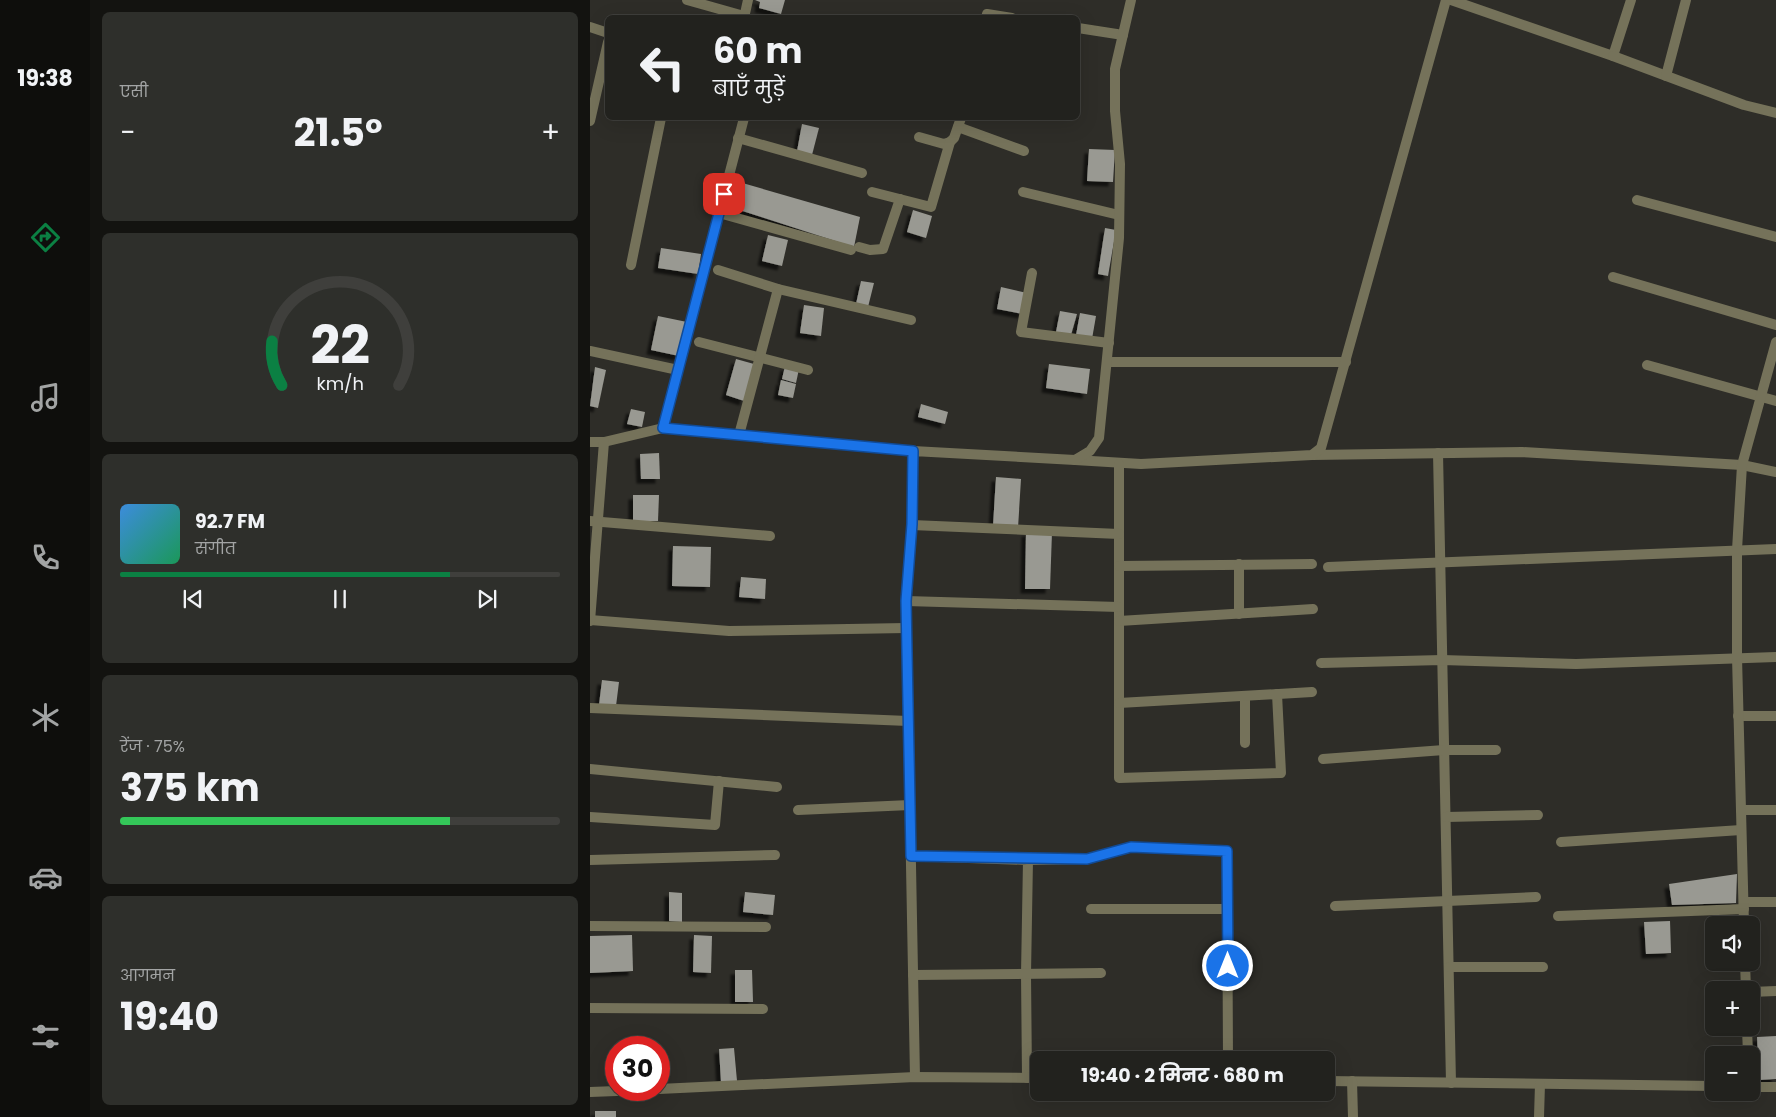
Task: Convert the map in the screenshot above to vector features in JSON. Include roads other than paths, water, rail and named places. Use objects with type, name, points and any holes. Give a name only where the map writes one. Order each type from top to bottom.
[{"type":"street","points":[[687,0],[737,15]]},
{"type":"street","points":[[744,15],[748,0]]},
{"type":"street","points":[[1075,460],[1090,451],[1099,438],[1110,344],[1119,215],[1120,164],[1115,103],[1116,69],[1131,0]]},
{"type":"street","points":[[1312,455],[1321,448],[1446,0]]},
{"type":"street","points":[[1451,0],[1613,56],[1744,105],[1776,113]]},
{"type":"street","points":[[1613,56],[1631,0]]},
{"type":"street","points":[[1666,76],[1686,0]]},
{"type":"street","points":[[590,28],[605,32]]},
{"type":"street","points":[[1080,28],[1123,35]]},
{"type":"street","points":[[590,121],[605,55]]},
{"type":"street","points":[[631,265],[661,120]]},
{"type":"street","points":[[663,428],[743,120]]},
{"type":"street","points":[[872,192],[932,207],[950,142],[960,122],[1024,151]]},
{"type":"street","points":[[920,137],[944,144],[950,142]]},
{"type":"street","points":[[738,138],[862,173]]},
{"type":"street","points":[[1023,192],[1119,215]]},
{"type":"street","points":[[719,213],[855,249],[883,249],[900,199]]},
{"type":"street","points":[[1637,200],[1776,237]]},
{"type":"street","points":[[718,270],[778,289],[912,320]]},
{"type":"street","points":[[1032,273],[1021,332],[1110,344]]},
{"type":"street","points":[[1613,277],[1776,325]]},
{"type":"street","points":[[739,435],[778,289]]},
{"type":"street","points":[[699,342],[808,370]]},
{"type":"street","points":[[1744,916],[1737,657],[1738,550],[1742,465],[1776,342]]},
{"type":"street","points":[[590,351],[678,370]]},
{"type":"street","points":[[1108,362],[1346,362]]},
{"type":"street","points":[[1647,365],[1776,401]]},
{"type":"street","points":[[590,442],[604,442],[663,428],[913,451],[1119,464],[1312,455],[1522,452],[1742,465],[1776,472]]},
{"type":"street","points":[[604,442],[594,522],[590,620],[730,631],[906,628]]},
{"type":"street","points":[[913,451],[912,524],[906,601],[906,628],[915,1077]]},
{"type":"street","points":[[1438,453],[1451,1083]]},
{"type":"street","points":[[1119,464],[1119,778],[1246,776],[1281,773],[1277,694]]},
{"type":"street","points":[[594,522],[770,536]]},
{"type":"street","points":[[912,524],[1119,534]]},
{"type":"street","points":[[1328,567],[1776,549]]},
{"type":"street","points":[[1239,564],[1239,614]]},
{"type":"street","points":[[1119,566],[1312,564]]},
{"type":"street","points":[[906,601],[1119,607]]},
{"type":"street","points":[[1119,621],[1313,609]]},
{"type":"street","points":[[1321,663],[1442,660],[1576,664],[1776,657]]},
{"type":"street","points":[[1119,704],[1312,692]]},
{"type":"street","points":[[1245,696],[1245,742]]},
{"type":"street","points":[[590,708],[908,721]]},
{"type":"street","points":[[1738,716],[1776,716]]},
{"type":"street","points":[[1323,759],[1444,750],[1496,750]]},
{"type":"street","points":[[590,769],[777,787]]},
{"type":"street","points":[[590,818],[715,825],[719,781]]},
{"type":"street","points":[[798,810],[910,805]]},
{"type":"street","points":[[1741,810],[1776,810]]},
{"type":"street","points":[[1446,817],[1538,815]]},
{"type":"street","points":[[1562,842],[1742,830]]},
{"type":"street","points":[[911,856],[1028,860],[1087,859],[1131,847],[1227,851],[1228,1051]]},
{"type":"street","points":[[590,860],[775,855]]},
{"type":"street","points":[[670,1088],[915,1077],[1027,1078],[1028,860]]},
{"type":"street","points":[[1335,906],[1536,897]]},
{"type":"street","points":[[1558,916],[1776,902]]},
{"type":"street","points":[[1091,909],[1228,909]]},
{"type":"street","points":[[590,926],[766,927]]},
{"type":"street","points":[[1449,967],[1543,967]]},
{"type":"street","points":[[913,975],[1101,973]]},
{"type":"street","points":[[1760,992],[1776,991]]},
{"type":"street","points":[[590,1008],[763,1009]]},
{"type":"street","points":[[1335,1081],[1705,1086]]},
{"type":"street","points":[[1352,1081],[1353,1117]]},
{"type":"street","points":[[1539,1117],[1540,1084]]},
{"type":"street","points":[[1760,1087],[1776,1087]]},
{"type":"street","points":[[590,1092],[605,1091]]}]
